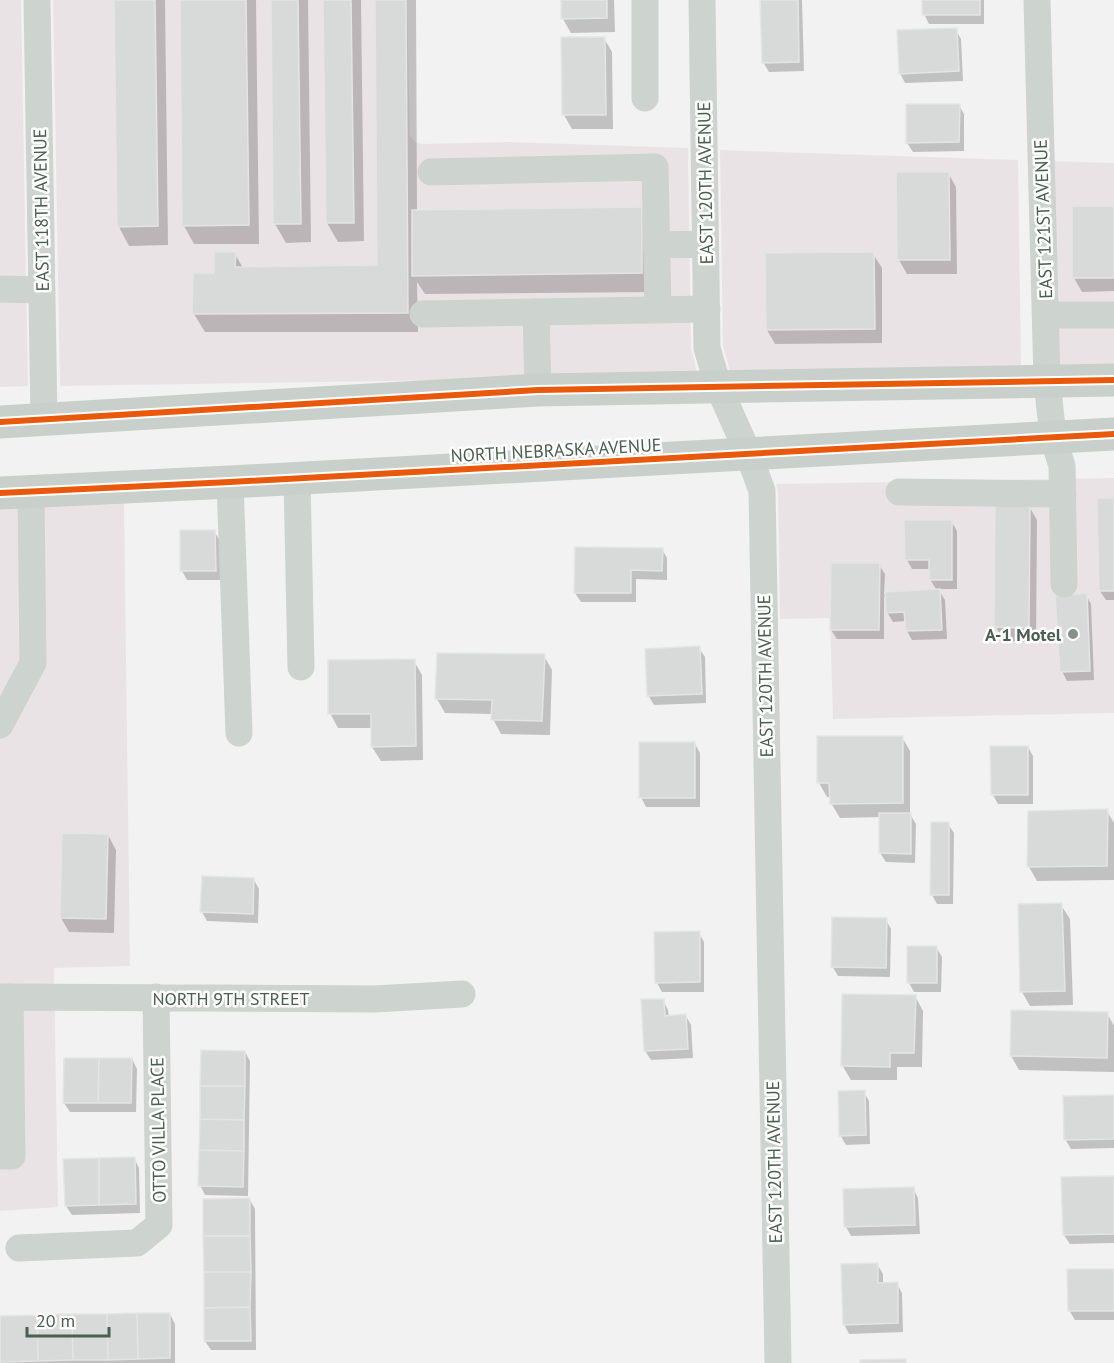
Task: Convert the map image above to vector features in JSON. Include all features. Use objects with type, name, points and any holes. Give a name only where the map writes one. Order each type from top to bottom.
[{"type":"main road","points":[[0,422],[538,390],[1114,380]]},
{"type":"main road","name":"NORTH NEBRASKA AVENUE","points":[[15,493],[1114,434]]},
{"type":"street","name":"EAST 118TH AVENUE","points":[[37,0],[44,419]]},
{"type":"street","points":[[645,0],[645,98]]},
{"type":"street","name":"EAST 120TH AVENUE","points":[[702,0],[707,348],[718,386],[749,455],[762,491],[778,1363]]},
{"type":"street","name":"EAST 121ST AVENUE","points":[[1037,0],[1047,381],[1053,437],[1062,466],[1064,584]]},
{"type":"street","points":[[431,172],[655,166],[658,309]]},
{"type":"street","points":[[657,245],[705,244]]},
{"type":"street","points":[[0,290],[42,290]]},
{"type":"street","points":[[423,314],[707,309]]},
{"type":"street","points":[[536,312],[538,390]]},
{"type":"street","points":[[1046,315],[1114,315]]},
{"type":"street","points":[[297,479],[301,667]]},
{"type":"street","points":[[230,482],[240,733]]},
{"type":"street","points":[[898,492],[1062,494]]},
{"type":"street","points":[[0,725],[33,663],[15,493]]},
{"type":"street","name":"NORTH 9TH STREET","points":[[5,997],[375,999],[462,994]]},
{"type":"street","points":[[0,1156],[12,1156],[5,997]]},
{"type":"street","name":"OTTO VILLA PLACE","points":[[19,1248],[137,1243],[159,1225],[156,997]]},
{"type":"shaded area","points":[[0,0],[21,0],[28,386],[0,387]]},
{"type":"shaded area","points":[[53,0],[407,0],[410,136],[415,142],[423,144],[509,142],[688,148],[691,348],[697,372],[454,380],[60,386]]},
{"type":"shaded area","points":[[720,150],[1018,160],[1021,367],[730,371],[723,346]]},
{"type":"shaded area","points":[[1050,161],[1114,163],[1114,366],[1053,367]]},
{"type":"shaded area","points":[[1114,478],[1114,713],[833,719],[830,618],[780,619],[776,484]]},
{"type":"shaded area","points":[[124,503],[130,966],[54,968],[58,1207],[0,1211],[0,505]]},
{"type":"building","points":[[114,0],[155,0],[158,226],[117,227]]},
{"type":"building","points":[[180,0],[246,0],[249,225],[182,226]]},
{"type":"building","points":[[271,0],[298,0],[301,224],[273,224]]},
{"type":"building","points":[[323,0],[351,0],[354,223],[326,223]]},
{"type":"building","points":[[375,0],[406,0],[408,313],[192,314],[193,273],[214,273],[214,252],[236,252],[235,267],[377,265]]},
{"type":"building","points":[[561,0],[607,0],[607,18],[561,19]]},
{"type":"building","points":[[760,0],[798,0],[799,62],[762,63]]},
{"type":"building","points":[[922,0],[980,0],[980,15],[922,15]]},
{"type":"building","points":[[957,28],[959,71],[899,74],[897,30]]},
{"type":"building","points":[[561,37],[605,37],[606,115],[562,115]]},
{"type":"building","points":[[906,104],[960,104],[959,142],[906,143]]},
{"type":"building","points":[[896,172],[949,172],[950,260],[897,260]]},
{"type":"building","points":[[1072,206],[1114,206],[1114,278],[1072,278]]},
{"type":"building","points":[[642,207],[642,273],[412,276],[412,210]]},
{"type":"building","points":[[874,252],[875,329],[766,330],[765,253]]},
{"type":"building","points":[[1097,498],[1114,498],[1114,591],[1099,591]]},
{"type":"building","points":[[995,504],[1030,505],[1029,628],[994,627]]},
{"type":"building","points":[[904,520],[952,520],[952,580],[929,580],[929,560],[905,560]]},
{"type":"building","points":[[180,530],[215,530],[216,571],[180,571]]},
{"type":"building","points":[[575,547],[663,548],[662,571],[631,570],[631,593],[574,593]]},
{"type":"building","points":[[831,563],[880,563],[879,630],[830,630]]},
{"type":"building","points":[[940,589],[942,630],[906,631],[904,612],[886,613],[885,592]]},
{"type":"building","name":"A-1 Motel","points":[[1087,593],[1090,671],[1060,672],[1055,596]]},
{"type":"building","points":[[700,646],[702,694],[647,696],[645,649]]},
{"type":"building","points":[[437,653],[545,654],[542,721],[491,720],[492,700],[435,699]]},
{"type":"building","points":[[415,659],[416,746],[371,747],[371,714],[328,714],[328,660]]},
{"type":"building","points":[[817,736],[903,736],[903,803],[830,804],[829,783],[817,783]]},
{"type":"building","points":[[639,742],[695,742],[695,798],[639,798]]},
{"type":"building","points":[[990,746],[1028,746],[1028,795],[991,795]]},
{"type":"building","points":[[1108,809],[1107,866],[1027,867],[1028,811]]},
{"type":"building","points":[[879,813],[911,813],[911,854],[879,853]]},
{"type":"building","points":[[931,822],[949,822],[949,895],[930,895]]},
{"type":"building","points":[[62,833],[108,834],[106,919],[60,918]]},
{"type":"building","points":[[202,876],[254,878],[253,914],[200,912]]},
{"type":"building","points":[[1062,903],[1065,991],[1020,992],[1018,904]]},
{"type":"building","points":[[832,917],[887,918],[886,968],[831,967]]},
{"type":"building","points":[[700,931],[700,982],[655,983],[654,932]]},
{"type":"building","points":[[907,946],[937,946],[937,983],[907,983]]},
{"type":"building","points":[[842,994],[916,995],[914,1053],[890,1053],[890,1067],[841,1066]]},
{"type":"building","points":[[641,999],[664,999],[665,1016],[686,1014],[688,1049],[644,1051]]},
{"type":"building","points":[[1011,1010],[1108,1012],[1107,1058],[1010,1056]]},
{"type":"building","points":[[201,1050],[245,1051],[245,1086],[200,1086]]},
{"type":"building","points":[[64,1058],[99,1058],[98,1103],[63,1103]]},
{"type":"building","points":[[99,1058],[132,1058],[131,1103],[98,1103]]},
{"type":"building","points":[[200,1086],[245,1086],[244,1120],[200,1119]]},
{"type":"building","points":[[865,1090],[866,1135],[839,1136],[838,1091]]},
{"type":"building","points":[[1114,1095],[1114,1139],[1064,1140],[1063,1096]]},
{"type":"building","points":[[200,1119],[244,1120],[244,1151],[199,1150]]},
{"type":"building","points":[[199,1150],[244,1151],[243,1187],[198,1186]]},
{"type":"building","points":[[135,1157],[136,1204],[99,1205],[99,1158]]},
{"type":"building","points":[[99,1158],[99,1205],[65,1206],[63,1159]]},
{"type":"building","points":[[1114,1176],[1114,1234],[1063,1235],[1061,1177]]},
{"type":"building","points":[[914,1187],[915,1225],[844,1227],[843,1189]]},
{"type":"building","points":[[250,1198],[250,1236],[203,1236],[203,1199]]},
{"type":"building","points":[[203,1236],[250,1236],[251,1272],[204,1272]]},
{"type":"building","points":[[878,1263],[878,1283],[898,1282],[898,1323],[843,1325],[841,1264]]},
{"type":"building","points":[[1067,1269],[1114,1269],[1114,1311],[1068,1311]]},
{"type":"building","points":[[204,1272],[251,1272],[250,1307],[204,1308]]},
{"type":"building","points":[[250,1307],[251,1341],[204,1341],[204,1308]]},
{"type":"building","points":[[137,1313],[138,1359],[108,1360],[107,1314]]},
{"type":"building","points":[[137,1313],[170,1313],[170,1358],[138,1359]]},
{"type":"building","points":[[72,1314],[73,1360],[38,1361],[37,1315]]},
{"type":"building","points":[[72,1314],[107,1314],[108,1360],[73,1360]]},
{"type":"building","points":[[37,1315],[38,1361],[0,1362],[0,1316]]},
{"type":"building","points":[[906,1359],[906,1363],[860,1363],[860,1360]]},
{"type":"cycle path","points":[[0,422],[538,390],[1114,380]]},
{"type":"cycle path","points":[[0,493],[1114,434]]},
{"type":"place","name":"A-1 Motel","points":[[1073,634]]}]
